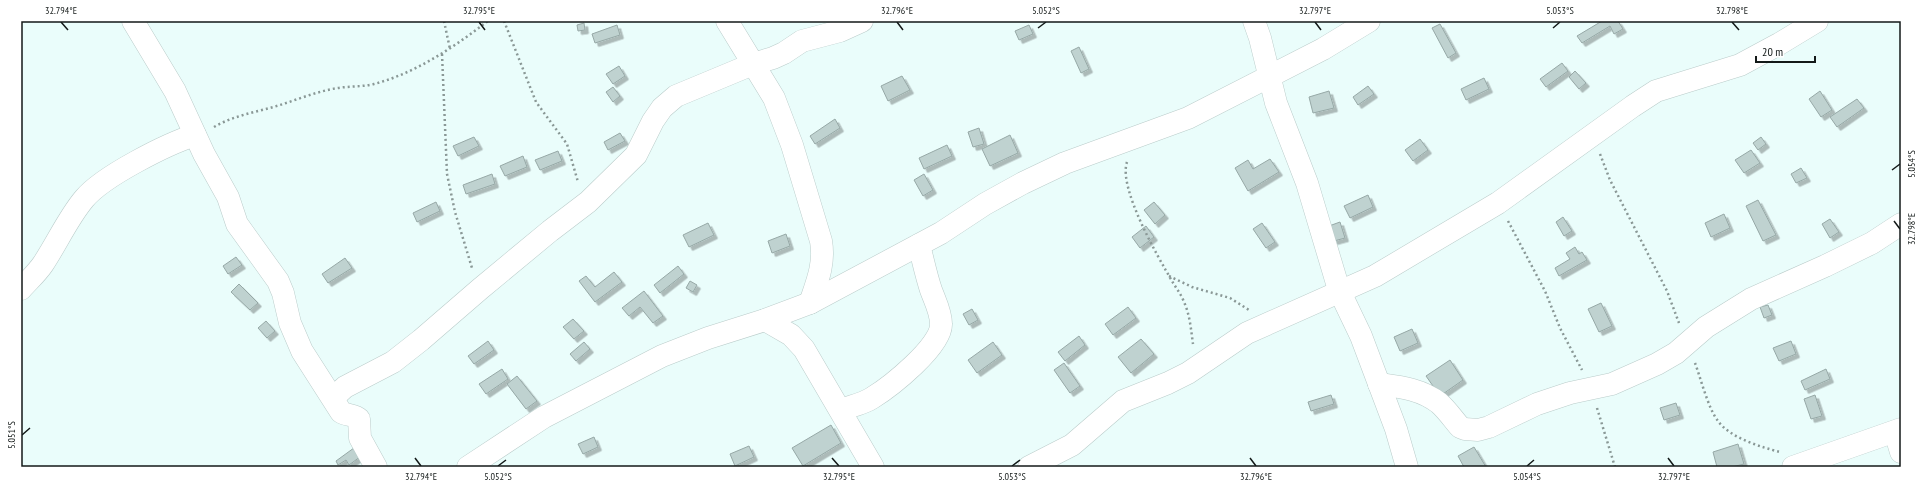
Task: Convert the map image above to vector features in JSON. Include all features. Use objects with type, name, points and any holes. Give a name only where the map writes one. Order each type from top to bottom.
[{"type":"street","points":[[133,21],[172,86],[195,135],[228,197],[237,224],[278,281],[283,293],[290,323],[302,351],[341,412],[346,415],[356,416],[359,419],[360,438],[376,467]]},
{"type":"street","points":[[727,21],[774,98],[792,145],[821,241],[823,254],[822,268],[810,303]]},
{"type":"street","points":[[333,398],[349,385],[393,362],[550,231],[588,202],[636,155],[653,121],[662,108],[676,96],[753,64],[763,62],[784,53],[802,41],[840,31],[862,21]]},
{"type":"street","points":[[1254,21],[1270,76],[1276,103],[1307,183],[1340,290],[1361,336],[1380,384],[1396,429],[1407,467]]},
{"type":"street","points":[[468,467],[544,417],[662,356],[708,338],[765,320],[810,303],[919,245],[1023,183],[1065,162],[1188,118],[1323,49],[1369,21]]},
{"type":"street","points":[[1029,467],[1072,445],[1123,402],[1168,383],[1247,333],[1340,290],[1375,276],[1498,203],[1656,91],[1740,65],[1817,21]]},
{"type":"street","points":[[21,289],[42,264],[84,198],[111,177],[142,159],[179,140],[195,135]]},
{"type":"street","points":[[1380,384],[1412,388],[1439,403],[1460,427],[1465,429],[1478,430],[1489,427],[1537,404],[1570,393],[1612,384],[1657,364],[1676,353],[1706,327],[1751,299],[1872,243],[1901,224]]},
{"type":"street","points":[[841,410],[870,399],[884,390],[926,353],[939,338],[941,325],[938,308],[931,290],[919,245]]},
{"type":"street","points":[[765,320],[791,335],[804,349],[873,467]]},
{"type":"street","points":[[1788,460],[1899,438]]},
{"type":"path","points":[[444,21],[450,49]]},
{"type":"path","points":[[195,135],[234,117],[280,105],[311,94],[338,88],[374,84],[407,71],[442,54],[488,21]]},
{"type":"path","points":[[504,21],[536,102],[567,144],[578,182],[588,202]]},
{"type":"path","points":[[442,54],[447,174],[455,212],[480,289]]},
{"type":"path","points":[[1597,132],[1601,159],[1610,180],[1667,291],[1717,420],[1736,435],[1788,460]]},
{"type":"path","points":[[1135,137],[1125,168],[1126,180],[1137,214],[1184,300],[1187,308],[1197,366]]},
{"type":"path","points":[[1498,203],[1544,291],[1560,328],[1592,389],[1615,467]]},
{"type":"path","points":[[1169,275],[1192,287],[1230,298],[1268,323]]},
{"type":"building","points":[[1602,21],[1618,21],[1623,29],[1614,34],[1610,26],[1582,43],[1577,36]]},
{"type":"building","points":[[584,23],[585,30],[578,31],[577,25]]},
{"type":"building","points":[[1440,24],[1456,53],[1448,58],[1432,28]]},
{"type":"building","points":[[617,25],[620,35],[595,43],[592,34]]},
{"type":"building","points":[[1029,25],[1033,34],[1019,40],[1015,31]]},
{"type":"building","points":[[1079,47],[1089,69],[1081,73],[1071,51]]},
{"type":"building","points":[[1562,63],[1568,71],[1546,87],[1540,79]]},
{"type":"building","points":[[619,66],[625,76],[613,84],[606,74]]},
{"type":"building","points":[[1575,71],[1586,83],[1579,89],[1569,77]]},
{"type":"building","points":[[902,76],[910,90],[888,101],[881,86]]},
{"type":"building","points":[[1484,78],[1489,89],[1466,100],[1461,89]]},
{"type":"building","points":[[1368,86],[1374,94],[1358,105],[1353,97]]},
{"type":"building","points":[[613,87],[620,96],[613,102],[606,92]]},
{"type":"building","points":[[1329,91],[1334,108],[1313,113],[1309,97]]},
{"type":"building","points":[[1820,91],[1832,110],[1821,117],[1809,99]]},
{"type":"building","points":[[1857,99],[1864,108],[1837,127],[1830,117]]},
{"type":"building","points":[[835,119],[840,128],[815,144],[810,136]]},
{"type":"building","points":[[979,128],[984,144],[973,147],[968,132]]},
{"type":"building","points":[[620,133],[625,141],[608,150],[604,142]]},
{"type":"building","points":[[1010,135],[1018,153],[990,166],[982,149]]},
{"type":"building","points":[[474,137],[479,146],[458,156],[453,146]]},
{"type":"building","points":[[1761,137],[1766,144],[1758,150],[1753,143]]},
{"type":"building","points":[[1420,139],[1428,150],[1413,161],[1405,150]]},
{"type":"building","points":[[947,145],[952,156],[924,169],[919,158]]},
{"type":"building","points":[[1751,150],[1760,163],[1744,173],[1735,160]]},
{"type":"building","points":[[558,151],[562,161],[540,170],[535,160]]},
{"type":"building","points":[[523,156],[527,167],[505,176],[500,166]]},
{"type":"building","points":[[1270,159],[1279,172],[1248,191],[1235,168],[1248,160],[1253,169]]},
{"type":"building","points":[[1801,168],[1807,178],[1796,183],[1791,174]]},
{"type":"building","points":[[492,174],[495,184],[466,194],[463,185]]},
{"type":"building","points":[[924,174],[933,190],[923,196],[914,180]]},
{"type":"building","points":[[1368,195],[1373,207],[1350,218],[1344,206]]},
{"type":"building","points":[[1758,200],[1776,235],[1763,241],[1746,206]]},
{"type":"building","points":[[436,202],[440,211],[417,222],[413,213]]},
{"type":"building","points":[[1154,202],[1165,215],[1155,224],[1144,210]]},
{"type":"building","points":[[1724,214],[1730,228],[1711,237],[1705,223]]},
{"type":"building","points":[[1563,217],[1572,231],[1564,236],[1556,222]]},
{"type":"building","points":[[1830,219],[1839,232],[1830,238],[1822,224]]},
{"type":"building","points":[[1340,222],[1345,238],[1334,241],[1329,226]]},
{"type":"building","points":[[708,223],[714,235],[689,247],[683,235]]},
{"type":"building","points":[[1262,223],[1275,242],[1266,248],[1253,229]]},
{"type":"building","points":[[1146,226],[1154,237],[1140,248],[1132,237]]},
{"type":"building","points":[[786,234],[790,246],[772,253],[768,241]]},
{"type":"building","points":[[1575,247],[1579,254],[1582,252],[1587,260],[1559,276],[1555,268],[1570,259],[1566,253]]},
{"type":"building","points":[[236,257],[242,265],[228,274],[223,266]]},
{"type":"building","points":[[345,258],[352,268],[328,283],[322,274]]},
{"type":"building","points":[[678,266],[684,274],[660,293],[654,285]]},
{"type":"building","points":[[614,272],[622,282],[595,302],[579,281],[586,276],[595,287]]},
{"type":"building","points":[[690,281],[697,285],[693,292],[686,288]]},
{"type":"building","points":[[239,284],[258,303],[250,310],[231,292]]},
{"type":"building","points":[[644,291],[663,316],[653,323],[640,307],[629,316],[622,308]]},
{"type":"building","points":[[1601,303],[1612,326],[1599,332],[1588,309]]},
{"type":"building","points":[[1768,305],[1772,315],[1764,318],[1760,307]]},
{"type":"building","points":[[1128,307],[1136,318],[1113,335],[1105,324]]},
{"type":"building","points":[[972,309],[978,320],[969,325],[963,314]]},
{"type":"building","points":[[573,319],[584,331],[574,339],[563,327]]},
{"type":"building","points":[[266,321],[275,331],[267,338],[258,328]]},
{"type":"building","points":[[1412,329],[1418,343],[1400,351],[1394,337]]},
{"type":"building","points":[[1079,336],[1085,345],[1065,361],[1058,352]]},
{"type":"building","points":[[1141,339],[1154,354],[1131,373],[1118,357]]},
{"type":"building","points":[[488,341],[494,350],[474,364],[468,356]]},
{"type":"building","points":[[1791,341],[1796,354],[1779,361],[1773,348]]},
{"type":"building","points":[[584,342],[590,349],[576,361],[570,354]]},
{"type":"building","points":[[993,342],[1002,355],[977,373],[968,360]]},
{"type":"building","points":[[1450,360],[1463,380],[1440,396],[1426,376]]},
{"type":"building","points":[[1064,363],[1080,386],[1070,393],[1054,370]]},
{"type":"building","points":[[502,369],[508,379],[486,394],[479,384]]},
{"type":"building","points":[[1826,369],[1830,379],[1805,390],[1801,381]]},
{"type":"building","points":[[517,376],[537,401],[526,409],[507,384]]},
{"type":"building","points":[[1331,395],[1334,404],[1311,411],[1308,402]]},
{"type":"building","points":[[1815,395],[1822,416],[1811,419],[1804,399]]},
{"type":"building","points":[[1676,403],[1680,415],[1664,420],[1660,408]]},
{"type":"building","points":[[831,425],[841,443],[803,466],[792,448]]},
{"type":"building","points":[[594,437],[598,447],[583,454],[578,444]]},
{"type":"building","points":[[1738,444],[1744,464],[1732,467],[1717,467],[1713,452]]},
{"type":"building","points":[[358,445],[364,454],[349,465],[346,460],[338,465],[336,461]]},
{"type":"building","points":[[749,446],[754,457],[735,466],[730,454]]},
{"type":"building","points":[[1474,447],[1486,467],[1464,467],[1458,456]]}]
